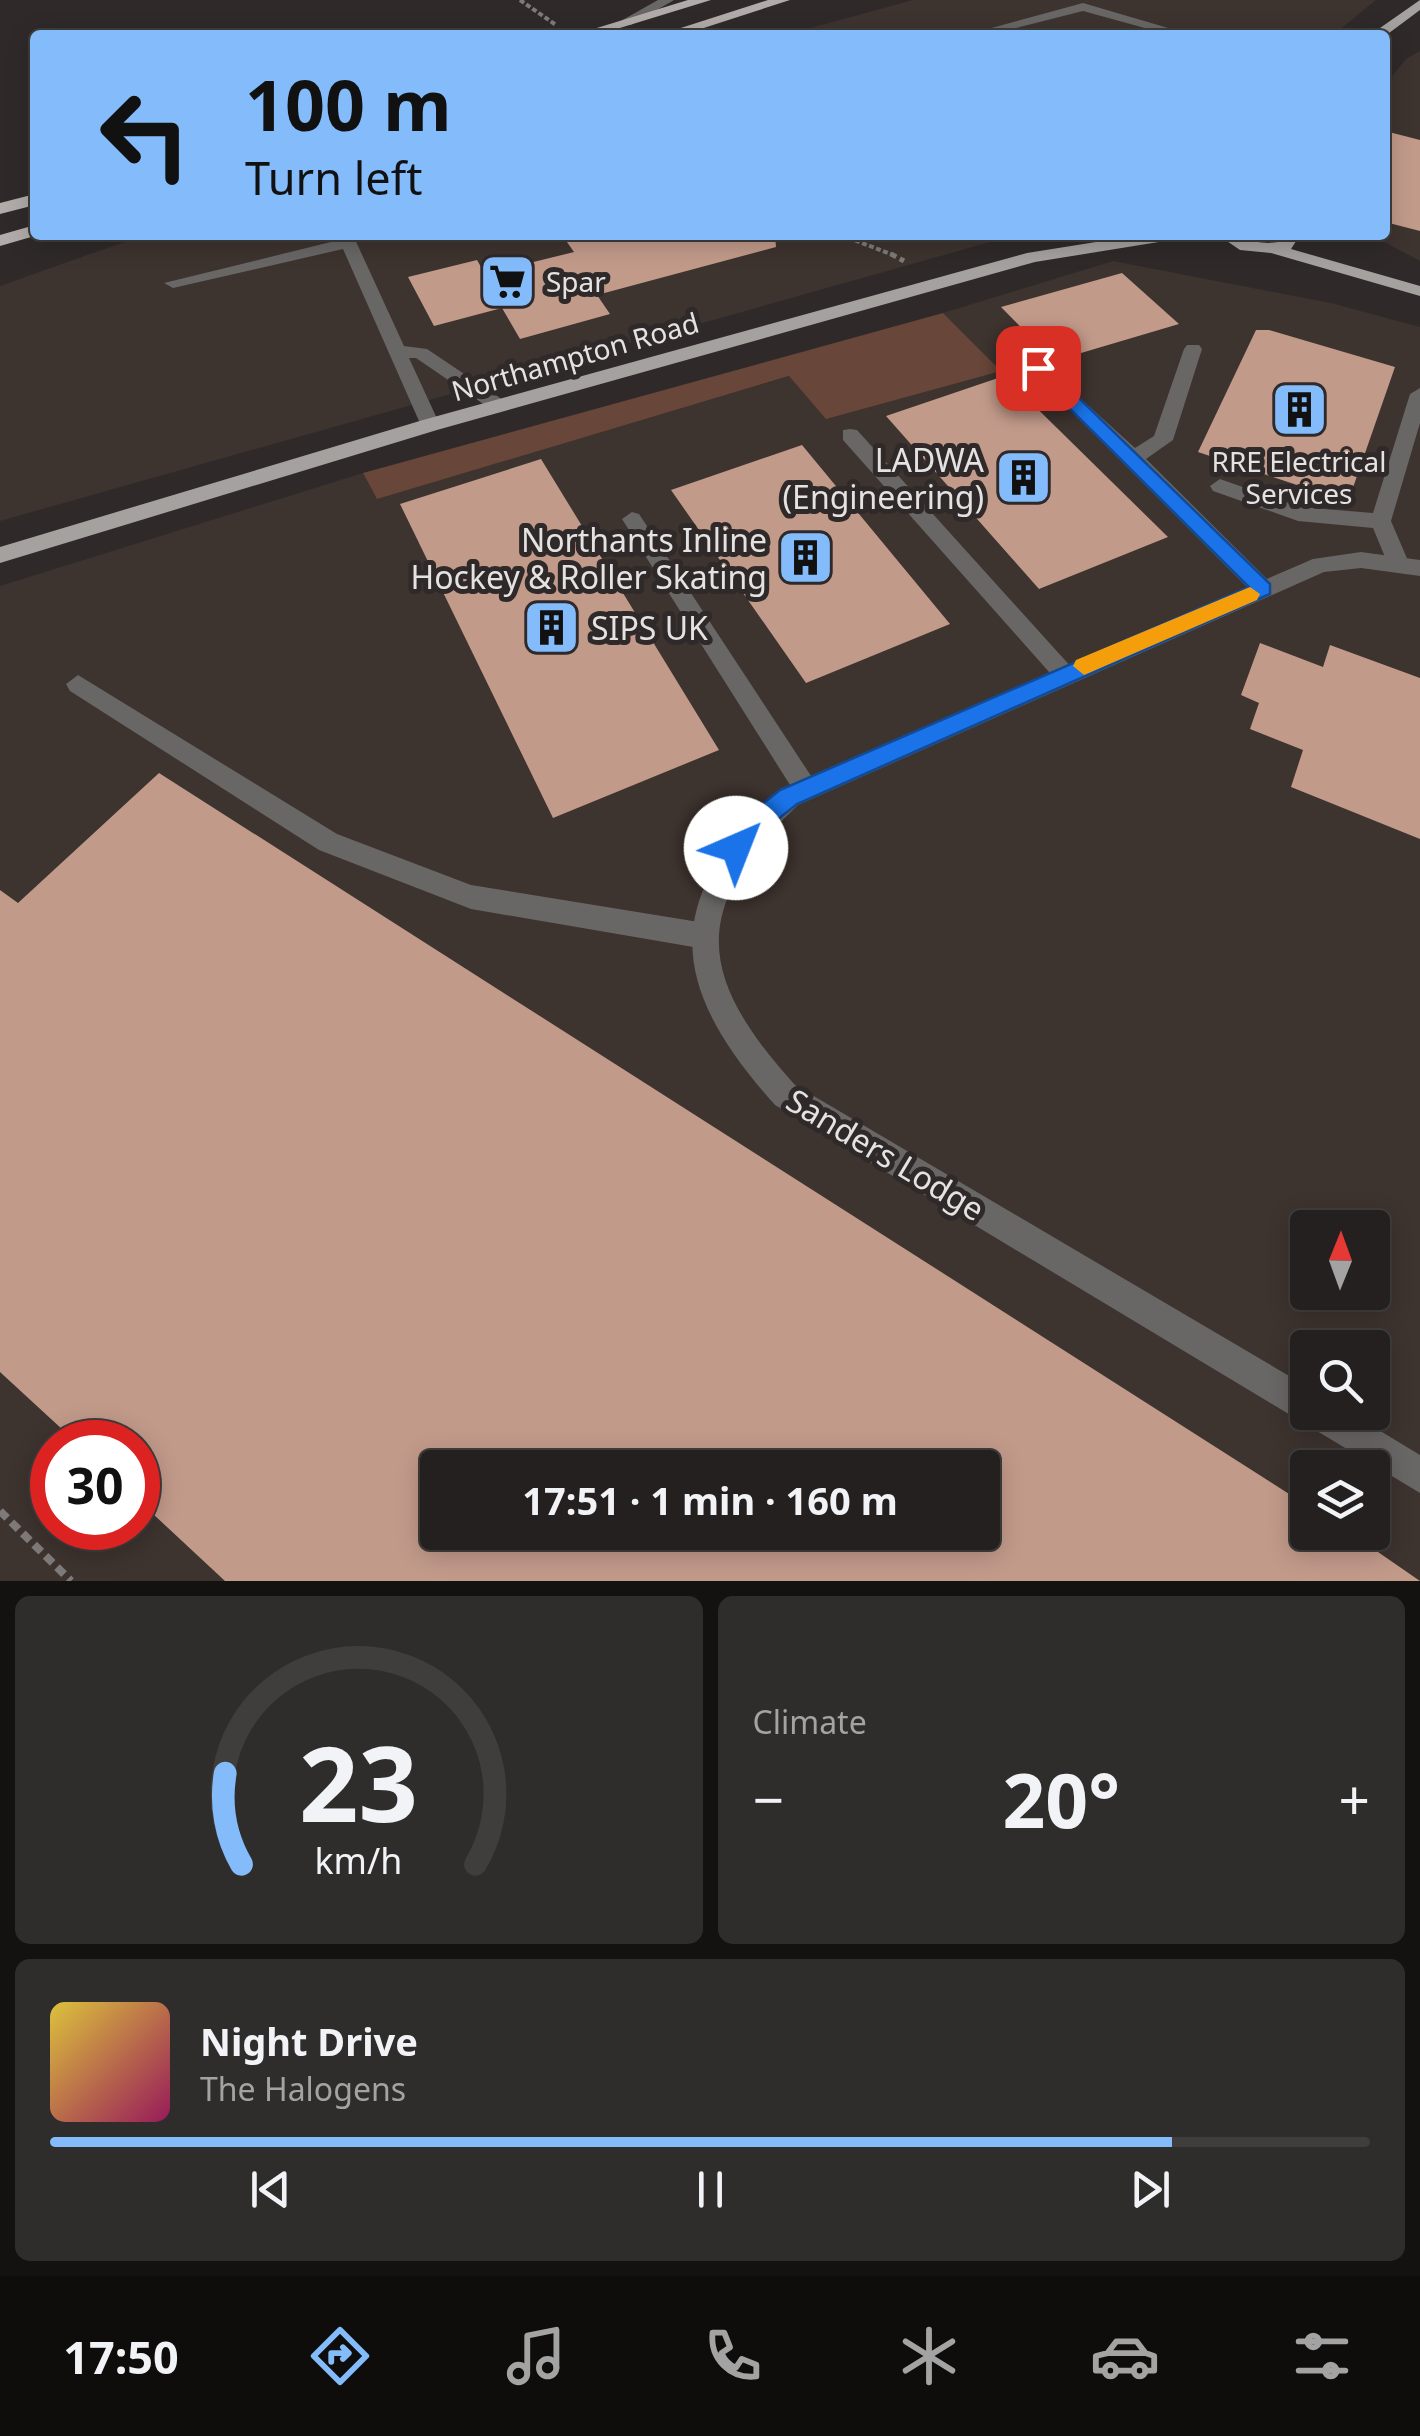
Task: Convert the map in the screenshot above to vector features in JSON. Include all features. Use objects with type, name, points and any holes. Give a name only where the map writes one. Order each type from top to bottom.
[{"type":"highway","points":[[598,30],[704,0]]},
{"type":"highway","points":[[683,30],[784,0]]},
{"type":"highway","points":[[0,209],[30,200]]},
{"type":"highway","points":[[0,241],[30,232]]},
{"type":"main road","points":[[1383,30],[1420,4]]},
{"type":"main road","name":"Northampton Road","points":[[0,555],[498,406],[943,282],[1075,248],[1134,240]]},
{"type":"main road","points":[[1235,240],[1249,248],[1274,249],[1420,292]]},
{"type":"main road","points":[[1274,249],[1286,240]]},
{"type":"main road","points":[[1300,240],[1380,278]]},
{"type":"street","points":[[626,22],[668,0]]},
{"type":"street","points":[[993,30],[1083,7],[1167,30]]},
{"type":"street","points":[[174,282],[343,240]]},
{"type":"street","points":[[347,240],[430,426]]},
{"type":"street","points":[[1015,345],[1263,589]]},
{"type":"street","points":[[1133,458],[1163,440],[1192,349]]},
{"type":"street","points":[[397,351],[421,353],[498,406]]},
{"type":"street","points":[[1409,566],[1381,521],[1419,394]]},
{"type":"street","points":[[850,435],[1065,674]]},
{"type":"street","points":[[1220,486],[1298,514],[1381,521]]},
{"type":"street","points":[[632,519],[806,790]]},
{"type":"street","name":"Sanders Lodge","points":[[1290,1397],[786,1095],[748,1059],[724,1016],[706,970],[705,911],[722,867],[750,828],[788,797],[1320,566],[1362,560],[1409,566]]},
{"type":"street","points":[[78,684],[328,842],[471,896],[705,936]]},
{"type":"street","points":[[1346,1430],[1420,1475]]},
{"type":"path","points":[[858,240],[875,245],[943,282]]},
{"type":"path","points":[[0,1511],[71,1581]]},
{"type":"shaded area","points":[[913,0],[1376,0],[1339,30],[803,30]]},
{"type":"shaded area","points":[[1420,51],[1420,261],[1380,240],[1390,240],[1390,79],[1406,59]]},
{"type":"shaded area","points":[[130,240],[997,240],[0,521],[0,286]]},
{"type":"shaded area","points":[[1113,261],[1331,303],[1420,327],[1420,1581],[0,1581],[0,586],[363,473],[377,498],[790,376],[1000,370],[943,313]]},
{"type":"shaded area","points":[[943,313],[1001,371],[826,419],[789,376],[377,499],[363,473]]},
{"type":"building","points":[[1390,132],[1420,140],[1420,231],[1390,223]]},
{"type":"building","points":[[566,240],[775,240],[776,247],[597,295],[610,314],[520,339],[502,308],[434,326],[408,277],[477,260],[485,274],[574,252]]},
{"type":"building","points":[[1122,273],[1179,324],[1054,361],[1001,307]]},
{"type":"building","name":"RRE Electrical Services","points":[[1256,330],[1269,330],[1395,367],[1348,502],[1198,452]]},
{"type":"building","name":"LADWA (Engineering)","points":[[1004,376],[1168,537],[1039,589],[886,416]]},
{"type":"building","name":"Northants Inline Hockey & Roller Skating","points":[[802,445],[950,624],[806,683],[671,490]]},
{"type":"building","name":"SIPS UK","points":[[541,459],[719,750],[553,818],[400,504]]},
{"type":"building","points":[[1260,643],[1323,667],[1330,645],[1420,678],[1420,839],[1291,787],[1303,750],[1250,729],[1259,703],[1241,695]]},
{"type":"building","points":[[159,773],[1290,1495],[1290,1550],[1375,1550],[1420,1581],[225,1581],[160,1520],[160,1420],[52,1420],[0,1372],[0,890],[18,903]]},
{"type":"slow traffic","points":[[1084,666],[1250,594]]},
{"type":"place","name":"Spar","points":[[507,281]]},
{"type":"place","name":"RRE Electrical Services","points":[[1299,410]]},
{"type":"place","name":"LADWA (Engineering)","points":[[1023,477]]},
{"type":"place","name":"Northants Inline Hockey & Roller Skating","points":[[806,557]]},
{"type":"place","name":"SIPS UK","points":[[552,627]]},
{"type":"route","points":[[736,848],[750,828],[788,797],[1263,589],[1038,368]]}]
